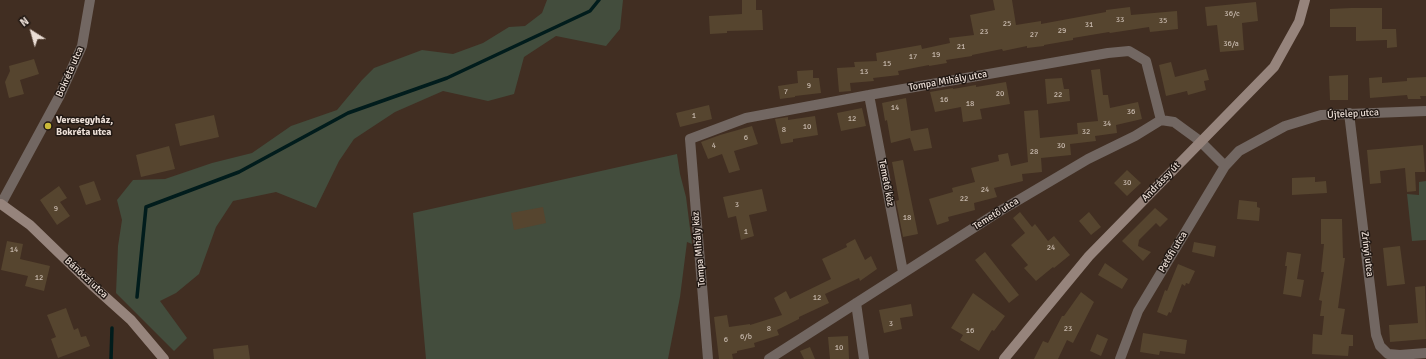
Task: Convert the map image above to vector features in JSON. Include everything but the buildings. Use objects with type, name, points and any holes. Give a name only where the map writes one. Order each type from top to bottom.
[{"type":"main road","name":"Andrássy út","points":[[1004,359],[1089,256],[1274,67],[1299,22],[1304,0]]},
{"type":"main road","name":"Bánóczi utca","points":[[1,203],[30,225],[130,320],[164,359]]},
{"type":"street","name":"Bokréta utca","points":[[1,203],[60,95],[82,46],[90,0]]},
{"type":"street","name":"Tompa Mihály utca","points":[[690,139],[746,118],[869,94],[1129,50],[1146,61],[1161,120]]},
{"type":"street","name":"Temető köz","points":[[869,94],[903,272]]},
{"type":"street","name":"Újtelep utca","points":[[1239,152],[1286,126],[1322,116],[1349,113],[1426,111]]},
{"type":"street","name":"Zrínyi utca","points":[[1349,113],[1376,336],[1380,346],[1388,354],[1426,353]]},
{"type":"street","points":[[1161,120],[1174,122],[1200,141],[1225,166]]},
{"type":"street","name":"Temető utca","points":[[769,359],[1000,211],[1088,159],[1135,136],[1161,120]]},
{"type":"street","name":"Tompa Mihály köz","points":[[690,139],[708,359]]},
{"type":"street","name":"Petőfi utca","points":[[1120,359],[1138,311],[1225,166],[1239,152]]},
{"type":"street","points":[[856,304],[864,359]]},
{"type":"green space","points":[[547,0],[623,0],[620,29],[606,46],[556,36],[524,57],[514,94],[488,101],[443,91],[395,112],[354,139],[339,161],[316,208],[276,192],[233,201],[216,227],[199,274],[176,293],[160,301],[187,338],[174,351],[116,293],[118,246],[122,220],[117,200],[133,180],[165,179],[212,163],[252,153],[291,126],[337,110],[374,68],[422,50],[453,54],[483,43],[509,27],[525,26],[542,13]]},
{"type":"green space","points":[[677,154],[686,197],[692,244],[687,242],[680,297],[668,359],[426,359],[413,213]]},
{"type":"green space","points":[[1426,181],[1426,240],[1412,241],[1407,194],[1419,195],[1419,182]]},
{"type":"waterway","points":[[137,297],[146,207],[239,172],[348,113],[447,78],[590,11],[599,0]]},
{"type":"waterway","points":[[111,359],[112,328]]},
{"type":"place","name":"Veresegyház, Bokréta utca","points":[[48,126]]}]
